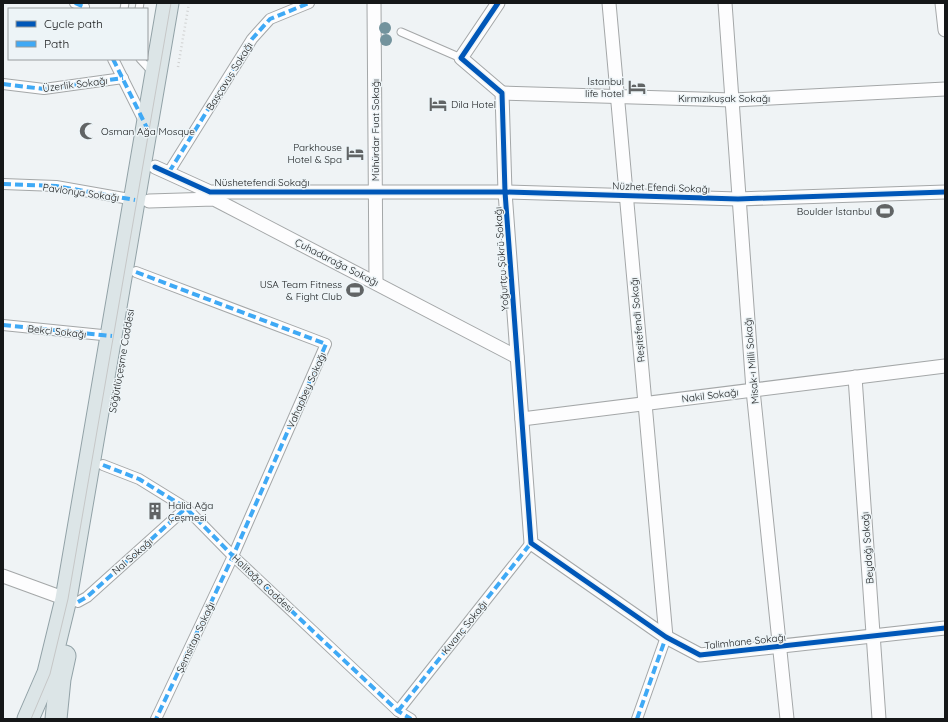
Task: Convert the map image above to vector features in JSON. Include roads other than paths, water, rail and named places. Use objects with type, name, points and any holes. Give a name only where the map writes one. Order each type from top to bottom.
[{"type":"main road","name":"Söğütlüçeşme Caddesi","points":[[28,719],[48,674],[72,601],[103,465],[136,272],[147,128],[168,3]]},
{"type":"main road","name":"Söğütlüçeşme Caddesi","points":[[56,719],[60,679],[112,336],[142,200],[162,170],[183,3]]},
{"type":"street","name":"Başçavuş Sokağı","points":[[162,170],[252,39],[270,19],[309,3]]},
{"type":"street","name":"Mühürdar Fuat Sokağı","points":[[374,3],[376,281]]},
{"type":"street","points":[[498,3],[461,58],[502,93]]},
{"type":"street","name":"Reşitefendi Sokağı","points":[[609,3],[666,637]]},
{"type":"street","name":"Misak-ı Milli Sokağı","points":[[725,3],[753,390],[787,719]]},
{"type":"street","points":[[943,6],[945,30]]},
{"type":"street","points":[[114,60],[147,128]]},
{"type":"street","name":"Üzerlik Sokağı","points":[[3,84],[44,89],[123,78]]},
{"type":"street","name":"Kırmızıkuşak Sokağı","points":[[502,93],[733,100],[945,89]]},
{"type":"street","name":"Yoğurtçu Şükrü Sokağı","points":[[502,93],[505,192],[531,543]]},
{"type":"street","name":"Nüshetefendi Sokağı","points":[[162,170],[210,192],[376,190]]},
{"type":"street","name":"Pavlonya Sokağı","points":[[3,184],[56,186],[142,200]]},
{"type":"street","name":"Nüzhet Efendi Sokağı","points":[[376,190],[627,194],[738,199],[945,192]]},
{"type":"street","name":"Çuhadarağa Sokağı","points":[[142,200],[214,199],[376,281],[517,357]]},
{"type":"street","name":"Vahapbey Sokağı","points":[[136,272],[326,344],[233,556]]},
{"type":"street","name":"Bekçi Sokağı","points":[[3,325],[112,336]]},
{"type":"street","name":"Nakil Sokağı","points":[[522,419],[945,366]]},
{"type":"street","name":"Beydağı Sokağı","points":[[855,377],[874,637],[878,719]]},
{"type":"street","name":"Halitağa Caddesi","points":[[103,465],[139,479],[186,508],[233,556],[398,711],[411,719]]},
{"type":"street","name":"Nal Sokağı","points":[[72,601],[86,597],[186,508]]},
{"type":"street","name":"Talimhane Sokağı","points":[[531,543],[666,637],[700,655],[945,628]]},
{"type":"street","name":"Kıvanç Sokağı","points":[[398,711],[531,543]]},
{"type":"street","name":"Şemsitap Sokağı","points":[[156,719],[233,556]]},
{"type":"street","points":[[3,576],[72,601]]},
{"type":"street","points":[[638,719],[666,637]]},
{"type":"lane","points":[[400,32],[461,58]]},
{"type":"lane","points":[[141,60],[156,75]]},
{"type":"tram line","points":[[31,719],[50,674],[68,599],[171,3]]},
{"type":"place","name":"İstanbul life hotel","points":[[637,87]]},
{"type":"place","name":"Dila Hotel","points":[[438,104]]},
{"type":"place","name":"Osman Ağa Mosque","points":[[88,131]]},
{"type":"place","name":"Parkhouse Hotel & Spa","points":[[355,153]]},
{"type":"place","name":"Boulder İstanbul","points":[[885,211]]},
{"type":"place","name":"USA Team Fitness & Fight Club","points":[[355,290]]},
{"type":"place","name":"Halid Ağa Çeşmesi","points":[[155,511]]}]
